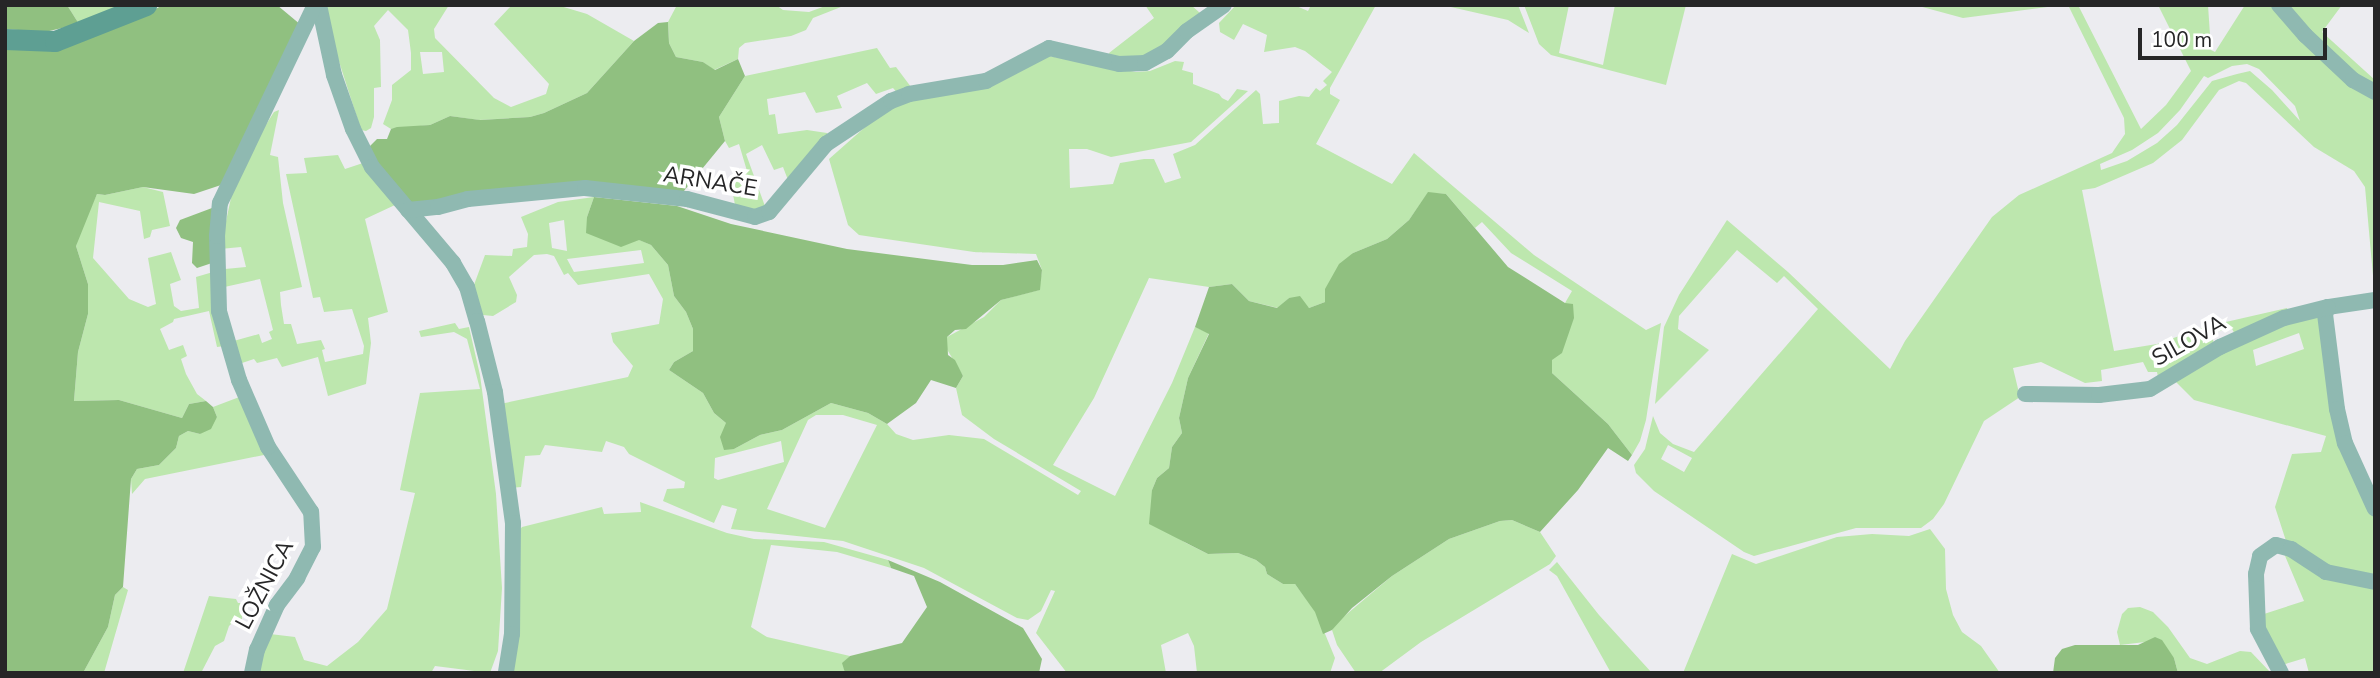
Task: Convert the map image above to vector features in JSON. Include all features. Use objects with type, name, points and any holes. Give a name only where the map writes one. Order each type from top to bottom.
[{"type":"street","points":[[5,38],[55,41],[146,5]]},
{"type":"street","points":[[317,5],[334,75],[353,129],[372,166],[453,263],[467,287],[495,392],[513,523],[512,634],[506,673]]},
{"type":"street","name":"LOŽNICA","points":[[252,673],[257,650],[277,605],[313,547],[311,513],[268,447],[239,380],[219,311],[216,280],[220,203],[317,5]]},
{"type":"street","name":"ARNAČE","points":[[408,210],[438,207],[468,199],[585,188],[687,200],[755,217],[769,212],[826,144],[891,101],[909,94],[986,82],[1049,48],[1119,64],[1145,63],[1167,51],[1188,31],[1224,5]]},
{"type":"street","points":[[2279,5],[2305,35],[2353,80],[2375,92]]},
{"type":"street","name":"SILOVA","points":[[2025,394],[2099,395],[2150,389],[2220,347],[2284,318],[2328,307],[2375,300]]},
{"type":"street","points":[[2328,307],[2325,314],[2337,409],[2345,443],[2375,509]]},
{"type":"street","points":[[2281,673],[2258,629],[2256,574],[2260,555],[2276,545],[2291,549],[2326,572],[2375,582]]},
{"type":"green space","points":[[5,5],[67,5],[79,24],[45,32],[5,29]]},
{"type":"green space","points":[[67,5],[124,5],[79,24]]},
{"type":"green space","points":[[163,5],[277,5],[301,25],[224,184],[194,194],[143,187],[105,195],[97,194],[76,246],[88,284],[88,314],[78,352],[74,401],[119,400],[182,418],[189,404],[206,401],[213,407],[217,417],[211,429],[200,434],[188,431],[179,436],[176,448],[159,465],[137,469],[131,479],[123,587],[115,595],[108,627],[83,673],[5,673],[5,47],[137,19]]},
{"type":"green space","points":[[326,5],[449,5],[434,29],[435,38],[494,98],[511,107],[546,94],[549,84],[494,24],[512,5],[557,5],[587,14],[634,41],[587,93],[544,113],[530,117],[479,120],[450,116],[430,125],[391,129],[383,124],[392,100],[392,85],[411,70],[411,53],[408,30],[388,10],[374,26],[380,40],[381,87],[374,88],[374,117],[371,128],[366,131],[361,130],[326,21]],"holes":[[[420,52],[442,52],[444,72],[423,74]]]},
{"type":"green space","points":[[677,5],[776,5],[783,10],[809,12],[828,5],[846,5],[813,18],[806,30],[791,36],[745,43],[739,48],[738,59],[714,70],[703,62],[676,57],[669,43],[668,22]]},
{"type":"green space","points":[[1145,5],[1191,5],[1200,13],[1150,57],[1110,57],[1109,53],[1154,18]]},
{"type":"green space","points":[[1236,5],[1294,5],[1308,11],[1311,5],[1376,5],[1330,88],[1330,94],[1340,100],[1316,144],[1392,184],[1414,153],[1534,255],[1646,330],[1661,323],[1646,420],[1640,441],[1632,455],[1608,424],[1552,373],[1552,360],[1565,303],[1572,291],[1511,253],[1482,222],[1475,228],[1446,194],[1428,193],[1409,220],[1387,239],[1353,253],[1325,302],[1309,308],[1289,298],[1278,308],[1249,301],[1232,284],[1209,287],[1149,278],[1094,398],[1053,465],[1115,496],[1172,383],[1195,327],[1209,333],[1188,378],[1179,418],[1182,433],[1172,447],[1169,468],[1157,478],[1152,490],[1153,499],[1168,532],[1186,543],[1208,554],[1238,553],[1256,560],[1265,567],[1267,574],[1283,584],[1295,584],[1316,612],[1335,658],[1330,673],[1197,673],[1194,646],[1188,633],[1161,645],[1166,673],[1067,673],[1036,633],[1055,591],[1051,590],[1041,611],[1028,620],[1017,618],[924,568],[843,541],[731,529],[737,509],[722,505],[714,523],[663,501],[667,489],[684,488],[685,482],[629,454],[624,447],[606,441],[602,452],[545,445],[540,455],[525,456],[521,487],[510,488],[500,404],[628,377],[633,366],[613,342],[611,333],[659,324],[663,299],[649,274],[578,285],[568,273],[564,275],[554,256],[547,254],[534,255],[509,277],[517,295],[516,302],[493,316],[483,315],[471,293],[485,255],[512,256],[513,249],[527,247],[528,234],[521,217],[558,202],[594,197],[587,217],[651,245],[668,265],[674,296],[686,312],[693,329],[693,351],[674,362],[669,370],[703,393],[714,413],[726,423],[734,449],[760,435],[782,430],[831,403],[868,413],[887,424],[896,434],[913,440],[949,435],[984,439],[1078,495],[1081,491],[994,439],[962,415],[956,388],[963,376],[945,346],[947,337],[984,317],[1001,300],[1039,290],[1042,270],[1036,254],[974,252],[859,235],[848,225],[829,159],[872,121],[897,106],[1044,55],[1136,72],[1150,71],[1175,61],[1184,62],[1182,70],[1193,73],[1193,84],[1219,94],[1228,101],[1237,89],[1248,91],[1191,142],[1111,157],[1087,149],[1069,149],[1070,188],[1113,184],[1120,163],[1144,159],[1154,159],[1165,183],[1181,178],[1173,154],[1195,145],[1256,90],[1260,94],[1263,124],[1279,123],[1279,101],[1299,96],[1309,97],[1316,88],[1320,91],[1327,85],[1323,81],[1332,72],[1305,51],[1295,47],[1264,52],[1267,35],[1243,24],[1234,40],[1220,32],[1219,23]],"holes":[[[564,220],[567,251],[552,248],[549,223]],[[641,250],[644,263],[574,272],[567,259]],[[816,415],[843,415],[877,425],[825,528],[767,509],[808,420]],[[781,441],[784,462],[718,480],[714,478],[715,458]]]},
{"type":"green space","points":[[1442,5],[1518,5],[1529,33],[1508,20]]},
{"type":"green space","points":[[1524,5],[1569,5],[1559,53],[1603,65],[1615,5],[1686,5],[1666,85],[1551,55],[1539,44]]},
{"type":"green space","points":[[1915,5],[2063,5],[1963,18]]},
{"type":"green space","points":[[2068,5],[2078,5],[2141,129],[2166,105],[2191,71],[2158,5],[2208,5],[2211,50],[2215,52],[2245,5],[2275,5],[2375,99],[2375,298],[2365,187],[2354,171],[2314,147],[2246,83],[2239,81],[2219,90],[2182,140],[2153,163],[2095,188],[2082,190],[2114,351],[2157,344],[2204,327],[2287,308],[2289,314],[2237,338],[2231,327],[2211,334],[2216,349],[2159,382],[2157,372],[2148,372],[2143,362],[2101,370],[2102,381],[2085,383],[2041,362],[2013,368],[2020,397],[1984,421],[1944,504],[1933,519],[1921,528],[1856,528],[1754,556],[1654,491],[1636,473],[1634,465],[1645,449],[1653,416],[1660,433],[1673,444],[1694,452],[1818,309],[1784,276],[1777,283],[1737,250],[1679,316],[1678,329],[1709,350],[1655,404],[1664,327],[1679,295],[1727,220],[1788,272],[1890,369],[1905,341],[1992,217],[2019,195],[2112,153],[2125,134],[2124,118]],"holes":[[[2247,64],[2259,69],[2295,106],[2300,121],[2272,90],[2250,71],[2237,74],[2212,81],[2177,125],[2157,143],[2127,161],[2101,170],[2100,164],[2132,150],[2158,133],[2180,110],[2204,76],[2208,78],[2232,66]],[[1668,445],[1692,458],[1684,472],[1661,459]]]},
{"type":"green space","points":[[2283,5],[2342,5],[2322,32],[2375,80],[2375,89],[2362,82]]},
{"type":"green space","points":[[668,22],[669,43],[676,57],[703,62],[715,70],[738,59],[745,76],[719,117],[725,141],[679,197],[617,187],[411,208],[395,194],[368,148],[377,139],[387,139],[391,129],[430,125],[450,116],[480,120],[530,117],[544,113],[587,93],[634,41],[658,23]]},
{"type":"green space","points":[[877,48],[890,68],[896,67],[911,87],[900,96],[893,88],[876,94],[867,83],[837,96],[842,108],[816,113],[805,92],[767,99],[769,115],[775,114],[778,134],[807,130],[827,133],[828,138],[788,180],[783,167],[774,170],[762,145],[746,154],[766,209],[736,210],[730,179],[747,171],[739,144],[729,148],[725,141],[719,117],[745,76]]},
{"type":"green space","points":[[279,110],[270,155],[278,157],[283,203],[302,287],[280,292],[284,324],[291,324],[297,344],[321,340],[325,349],[322,350],[325,362],[363,354],[364,346],[352,309],[324,312],[320,297],[313,298],[286,174],[307,173],[304,158],[338,155],[345,169],[366,162],[395,205],[365,219],[388,312],[368,318],[371,343],[366,384],[328,396],[318,357],[282,367],[277,358],[257,363],[254,359],[239,364],[230,342],[259,334],[262,343],[272,339],[269,332],[273,330],[260,279],[220,288],[225,269],[246,267],[241,247],[220,249],[234,184],[253,145],[274,112]]},
{"type":"green space","points":[[143,187],[163,192],[170,226],[152,230],[150,237],[144,239],[140,211],[99,202],[93,258],[129,299],[148,307],[156,304],[148,258],[171,252],[181,280],[170,284],[174,306],[181,311],[199,308],[196,277],[213,272],[224,346],[217,347],[209,311],[174,319],[160,329],[169,350],[183,345],[187,356],[181,359],[186,374],[197,394],[206,401],[189,404],[182,418],[119,400],[74,401],[78,352],[88,314],[88,284],[76,246],[77,238],[97,194],[105,195]]},
{"type":"green space","points":[[1428,192],[1446,194],[1508,267],[1565,303],[1573,304],[1574,318],[1562,353],[1552,360],[1552,373],[1608,424],[1632,455],[1628,461],[1608,448],[1578,490],[1540,532],[1512,520],[1500,521],[1449,539],[1392,576],[1352,608],[1332,630],[1323,634],[1315,612],[1295,584],[1283,584],[1267,574],[1265,567],[1256,560],[1238,553],[1208,554],[1149,524],[1152,490],[1157,478],[1169,468],[1172,447],[1182,433],[1179,418],[1188,378],[1209,334],[1195,327],[1209,287],[1232,284],[1249,301],[1277,308],[1289,298],[1300,296],[1309,308],[1325,302],[1325,289],[1339,264],[1353,253],[1387,239],[1409,220]]},
{"type":"green space","points":[[594,197],[677,206],[731,224],[847,249],[972,265],[1003,265],[1037,260],[1042,270],[1040,290],[1001,300],[966,329],[955,330],[947,337],[948,355],[955,360],[963,376],[956,388],[931,380],[916,403],[887,424],[868,413],[831,403],[782,430],[760,435],[734,449],[724,450],[720,437],[726,423],[714,413],[703,393],[669,370],[674,362],[693,351],[693,329],[686,312],[674,296],[668,265],[651,245],[639,240],[621,247],[586,233],[587,217]]},
{"type":"green space","points":[[212,208],[212,263],[197,268],[192,263],[193,242],[181,238],[176,228],[180,220]]},
{"type":"green space","points":[[2319,313],[2357,476],[2375,521],[2375,577],[2342,573],[2286,541],[2275,507],[2292,454],[2321,452],[2326,436],[2194,400],[2175,381],[2262,331]],"holes":[[[2299,333],[2304,349],[2256,366],[2253,350]]]},
{"type":"green space","points":[[455,323],[459,329],[469,327],[480,375],[496,494],[502,588],[498,651],[490,673],[435,666],[431,673],[257,673],[270,634],[295,637],[304,660],[327,666],[358,642],[387,609],[415,493],[400,490],[420,393],[480,389],[467,339],[454,332],[421,337],[419,331]]},
{"type":"green space","points":[[242,396],[269,454],[145,479],[132,494],[131,479],[137,469],[159,465],[176,448],[179,436],[188,431],[200,434],[217,417],[213,407]]},
{"type":"green space","points":[[640,502],[727,533],[754,539],[824,542],[888,560],[891,568],[837,552],[771,545],[751,627],[767,637],[850,656],[843,663],[845,673],[511,673],[518,532],[522,527],[602,507],[604,514],[641,512]]},
{"type":"green space","points":[[1512,520],[1540,532],[1556,556],[1550,564],[1421,642],[1379,673],[1356,673],[1337,645],[1332,630],[1335,624],[1392,576],[1449,539],[1500,521]]},
{"type":"green space","points":[[1930,529],[1945,549],[1946,589],[1953,615],[1962,632],[1981,646],[2000,673],[1683,673],[1732,554],[1756,564],[1837,537],[1872,534],[1909,536]]},
{"type":"green space","points":[[2283,551],[2375,586],[2375,673],[2309,673],[2305,658],[2282,665],[2265,628],[2264,614],[2304,601]]},
{"type":"green space","points":[[888,560],[940,582],[1023,628],[1042,659],[1039,673],[845,673],[842,663],[850,656],[902,643],[927,607],[914,576],[891,568]]},
{"type":"green space","points":[[1557,562],[1599,615],[1652,673],[1611,673],[1557,576],[1549,570]]},
{"type":"green space","points":[[123,587],[128,590],[104,673],[83,673],[108,627],[115,595]]},
{"type":"green space","points":[[209,596],[249,603],[242,615],[242,622],[237,626],[232,623],[229,626],[224,641],[215,646],[201,673],[183,673]]},
{"type":"green space","points":[[2140,607],[2153,612],[2168,627],[2190,658],[2207,664],[2240,651],[2251,652],[2271,673],[2178,673],[2174,658],[2145,642],[2120,645],[2117,632],[2122,614],[2128,608]]},
{"type":"green space","points":[[2155,637],[2162,640],[2174,658],[2178,673],[2053,673],[2055,658],[2062,649],[2075,645],[2138,645]]}]
